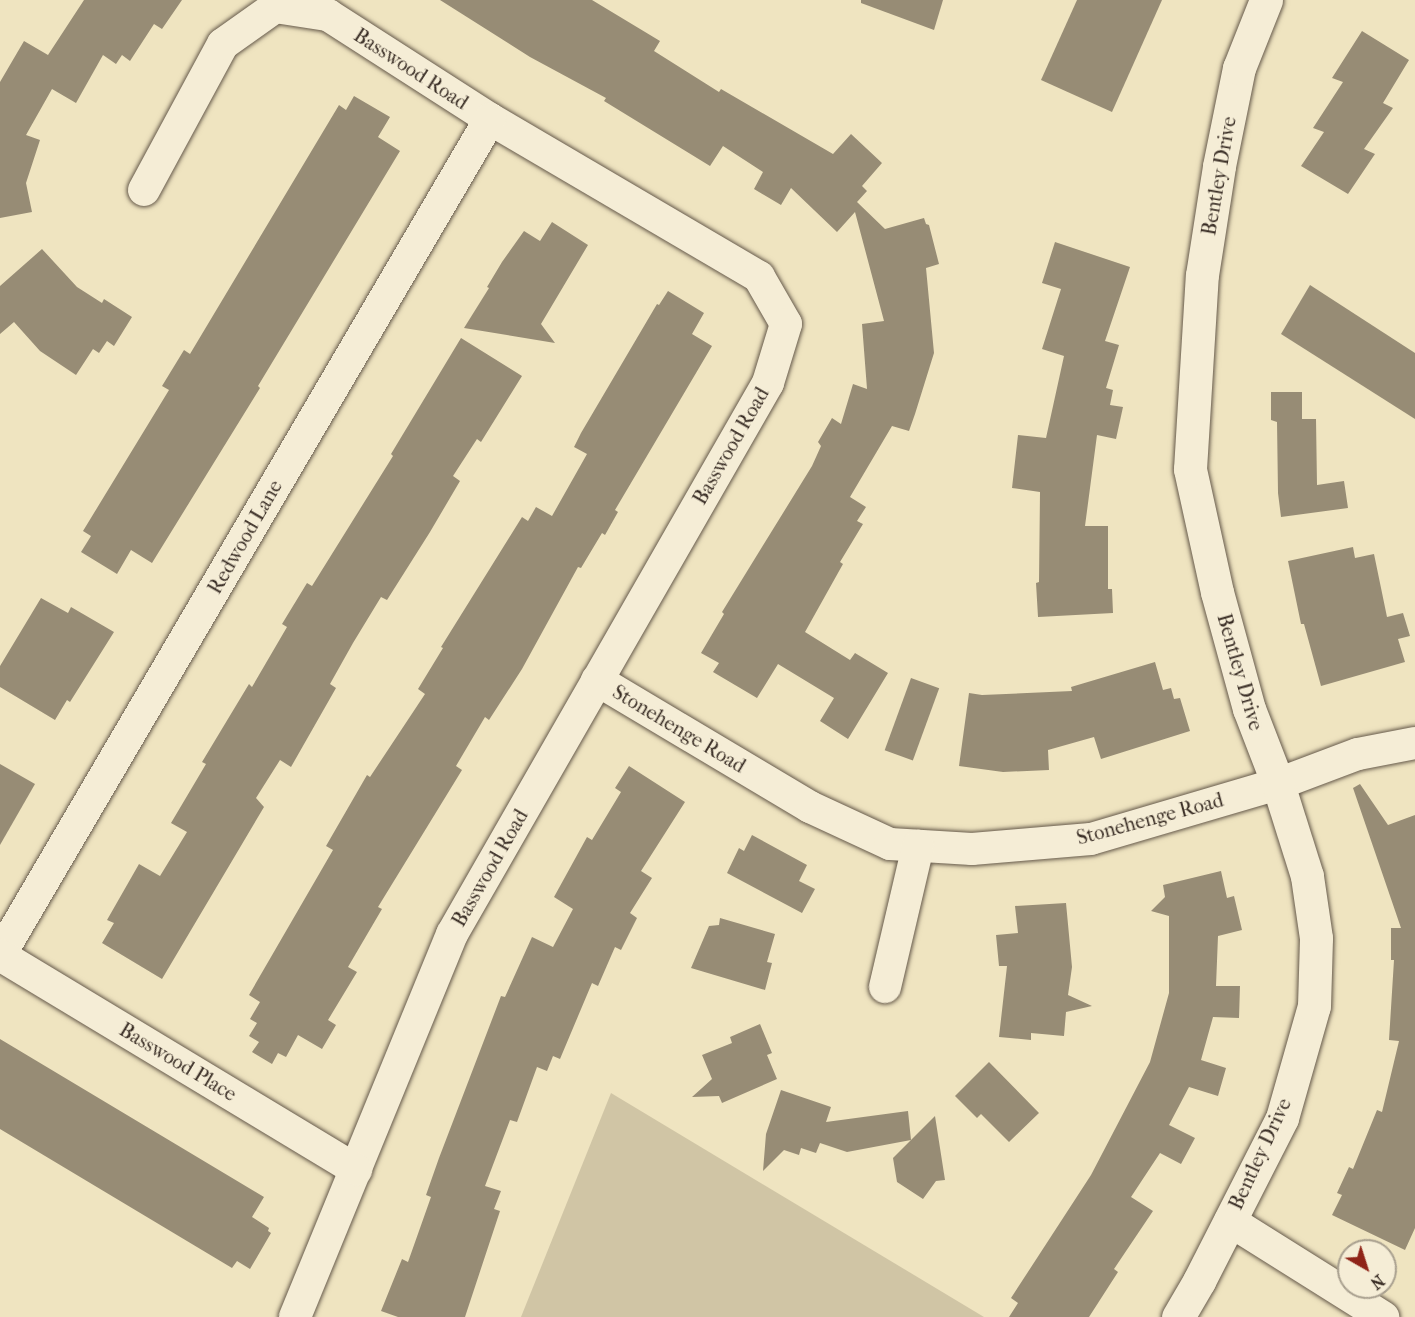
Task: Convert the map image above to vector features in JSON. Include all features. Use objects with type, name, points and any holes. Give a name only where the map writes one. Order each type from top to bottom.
[{"type":"street","name":"Bentley Drive","points":[[1178,1317],[1199,1281],[1282,1118],[1314,1006],[1316,938],[1307,876],[1278,784],[1249,709],[1217,592],[1191,469],[1203,275],[1219,166],[1239,68],[1266,0]]},
{"type":"street","name":"Basswood Road","points":[[144,190],[222,44],[275,7],[328,15],[490,119],[759,277],[786,324],[768,383],[452,934],[295,1317]]},
{"type":"street","name":"Redwood Lane","points":[[0,955],[490,119]]},
{"type":"street","name":"Stonehenge Road","points":[[597,680],[810,807],[891,843],[918,846],[972,849],[1091,839],[1278,784],[1358,754],[1415,743]]},
{"type":"street","points":[[885,987],[918,846]]},
{"type":"street","name":"Basswood Place","points":[[0,955],[356,1170]]},
{"type":"street","points":[[1230,1221],[1383,1317]]},
{"type":"shaded area","points":[[611,1093],[984,1317],[521,1317]]},
{"type":"building","points":[[84,0],[182,0],[162,29],[154,24],[130,61],[122,55],[116,64],[103,55],[76,103],[52,89],[26,135],[40,140],[26,183],[32,212],[0,218],[0,82],[24,41],[48,55]]},
{"type":"building","points":[[440,0],[592,0],[660,41],[654,51],[719,92],[721,89],[833,154],[851,134],[882,163],[862,186],[867,191],[857,202],[885,229],[924,218],[926,224],[929,225],[939,264],[926,268],[934,353],[909,431],[892,426],[850,497],[866,507],[857,521],[863,524],[840,562],[843,564],[805,632],[850,660],[855,653],[888,673],[848,739],[820,721],[834,698],[778,664],[757,698],[713,672],[719,663],[701,653],[724,614],[722,612],[812,466],[821,446],[818,442],[832,418],[841,424],[853,384],[867,389],[862,324],[884,321],[855,212],[837,232],[791,188],[781,205],[754,189],[763,172],[723,146],[710,166],[604,101],[606,98],[530,57]]},
{"type":"building","points":[[861,0],[943,0],[934,30],[861,3]]},
{"type":"building","points":[[1077,0],[1162,0],[1112,112],[1041,80]]},
{"type":"building","points":[[1362,31],[1409,60],[1383,103],[1393,108],[1364,149],[1375,154],[1348,194],[1301,166],[1324,132],[1313,128],[1343,82],[1332,78]]},
{"type":"building","points":[[354,96],[390,117],[378,137],[400,151],[258,386],[260,388],[152,563],[131,550],[117,574],[81,552],[91,536],[83,531],[169,390],[162,386],[184,350],[190,354],[339,105],[346,110]]},
{"type":"building","points":[[552,222],[588,245],[541,324],[555,343],[464,328],[502,262],[524,231],[540,241]]},
{"type":"building","points":[[1055,242],[1130,267],[1105,341],[1119,345],[1106,388],[1113,390],[1110,405],[1123,407],[1116,439],[1097,435],[1085,526],[1108,526],[1108,589],[1112,589],[1113,613],[1038,617],[1036,583],[1039,582],[1040,492],[1012,488],[1018,435],[1046,438],[1064,356],[1042,349],[1061,289],[1042,283]]},
{"type":"building","points":[[42,249],[77,287],[102,303],[104,299],[132,317],[114,346],[107,341],[99,353],[93,349],[76,375],[40,351],[14,322],[0,334],[0,286]]},
{"type":"building","points":[[1310,285],[1415,353],[1415,419],[1281,334]]},
{"type":"building","points":[[668,291],[704,313],[692,334],[712,346],[615,510],[618,512],[605,535],[602,533],[581,568],[578,567],[522,669],[489,720],[485,717],[456,766],[462,770],[378,907],[382,909],[348,967],[357,972],[328,1020],[336,1025],[322,1049],[298,1035],[286,1057],[278,1053],[272,1064],[252,1052],[259,1042],[249,1036],[257,1023],[250,1019],[260,1002],[249,995],[333,850],[326,846],[367,775],[370,777],[425,694],[418,689],[443,648],[441,647],[522,517],[528,521],[536,507],[552,516],[587,454],[574,447],[581,433],[657,304],[659,305]]},
{"type":"building","points":[[461,338],[522,376],[481,442],[477,439],[453,476],[460,481],[387,600],[381,597],[353,643],[330,684],[336,688],[291,767],[280,760],[256,798],[264,807],[162,979],[102,943],[114,923],[107,920],[139,864],[160,876],[187,832],[171,823],[206,764],[202,762],[249,684],[252,687],[287,627],[282,624],[307,583],[312,586],[393,456],[391,454]]},
{"type":"building","points":[[1271,392],[1302,392],[1302,419],[1316,419],[1317,485],[1344,481],[1348,508],[1281,517],[1278,493],[1277,422],[1271,420]]},
{"type":"building","points":[[1353,547],[1355,558],[1374,554],[1387,617],[1403,613],[1410,636],[1398,639],[1405,662],[1321,686],[1304,624],[1301,624],[1288,561]]},
{"type":"building","points":[[41,598],[68,613],[71,607],[114,632],[70,702],[67,700],[55,720],[0,687],[0,666]]},
{"type":"building","points":[[1155,662],[1163,690],[1171,688],[1174,699],[1180,698],[1190,731],[1101,759],[1094,737],[1048,750],[1049,770],[1003,772],[959,766],[969,693],[982,695],[1072,691],[1071,687]]},
{"type":"building","points":[[911,678],[939,688],[913,761],[885,750]]},
{"type":"building","points":[[0,764],[35,784],[0,845]]},
{"type":"building","points":[[629,766],[685,802],[641,871],[652,878],[630,913],[637,918],[621,950],[615,947],[598,986],[592,983],[560,1059],[553,1056],[547,1071],[537,1067],[517,1122],[510,1120],[485,1186],[501,1191],[494,1209],[500,1211],[465,1317],[398,1317],[381,1311],[402,1259],[408,1262],[431,1197],[426,1195],[501,996],[505,997],[532,937],[553,947],[573,909],[554,897],[587,837],[592,840],[621,792],[615,788]]},
{"type":"building","points":[[1360,784],[1388,825],[1415,815],[1415,1228],[1405,1250],[1397,1246],[1397,1239],[1382,1239],[1332,1215],[1342,1195],[1337,1193],[1349,1167],[1353,1169],[1377,1110],[1382,1112],[1399,1041],[1389,1040],[1394,960],[1391,960],[1391,928],[1401,928],[1353,788]]},
{"type":"building","points":[[752,835],[807,865],[799,881],[815,889],[802,913],[727,873],[739,848],[744,851]]},
{"type":"building","points":[[1221,871],[1227,898],[1234,896],[1242,930],[1218,936],[1216,986],[1240,986],[1239,1018],[1213,1017],[1201,1060],[1226,1068],[1218,1096],[1189,1087],[1169,1125],[1195,1138],[1181,1164],[1160,1153],[1131,1197],[1153,1211],[1114,1269],[1118,1272],[1089,1317],[1009,1317],[1018,1303],[1011,1298],[1091,1175],[1150,1062],[1169,993],[1169,916],[1151,911],[1165,897],[1163,885]]},
{"type":"building","points":[[1066,903],[1072,967],[1068,995],[1092,1006],[1066,1012],[1064,1036],[1031,1033],[1031,1040],[999,1037],[1007,966],[999,966],[996,935],[1018,933],[1015,906]]},
{"type":"building","points":[[720,918],[775,934],[767,962],[772,963],[765,990],[691,968],[709,926],[719,925]]},
{"type":"building","points":[[760,1024],[772,1053],[767,1055],[777,1079],[722,1103],[719,1096],[692,1097],[712,1079],[702,1055],[732,1043],[730,1037]]},
{"type":"building","points":[[0,1039],[264,1197],[252,1217],[269,1228],[268,1231],[271,1233],[250,1269],[237,1261],[232,1268],[0,1129]]},
{"type":"building","points":[[989,1062],[1039,1113],[1009,1142],[981,1114],[977,1118],[955,1096]]},
{"type":"building","points":[[781,1090],[831,1107],[826,1122],[908,1111],[911,1140],[847,1152],[820,1143],[816,1153],[801,1148],[799,1155],[784,1150],[763,1171],[766,1134]]},
{"type":"building","points":[[935,1116],[945,1180],[936,1181],[923,1199],[897,1182],[893,1158]]}]
